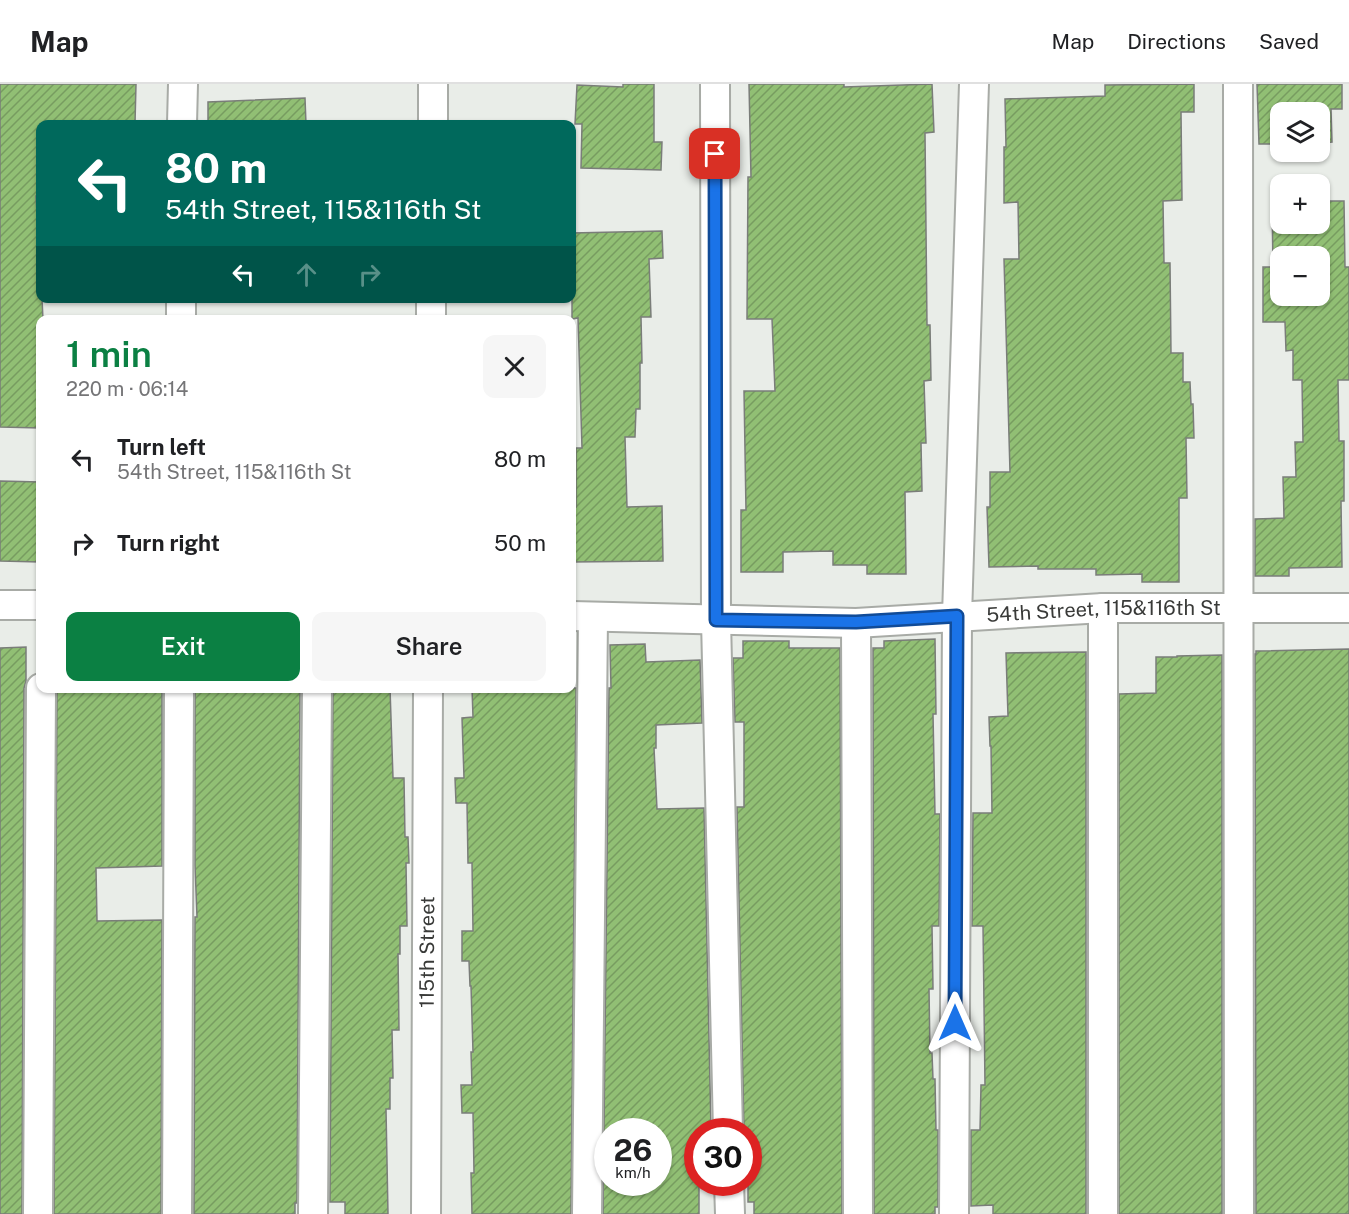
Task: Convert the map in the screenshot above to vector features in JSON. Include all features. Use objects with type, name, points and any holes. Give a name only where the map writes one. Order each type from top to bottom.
[{"type":"street","points":[[182,120],[183,84]]},
{"type":"street","points":[[433,84],[433,120]]},
{"type":"street","points":[[715,84],[716,620],[728,1118]]},
{"type":"street","points":[[954,1214],[957,616],[974,84]]},
{"type":"street","points":[[1238,84],[1239,1214]]},
{"type":"street","points":[[0,605],[36,605]]},
{"type":"street","points":[[1102,608],[1103,1214]]},
{"type":"street","name":"54th Street, 115&116th St","points":[[582,617],[856,622],[1102,608],[1349,608]]},
{"type":"street","points":[[582,617],[587,1214]]},
{"type":"street","points":[[856,622],[858,1214]]},
{"type":"street","points":[[38,1214],[41,693]]},
{"type":"street","points":[[177,1214],[179,693]]},
{"type":"street","points":[[313,1214],[317,693]]},
{"type":"street","name":"115th Street","points":[[426,1214],[428,693]]},
{"type":"street","points":[[729,1196],[730,1214]]},
{"type":"building","points":[[0,84],[136,84],[135,120],[36,120],[36,303],[42,303],[43,315],[36,315],[36,428],[0,427]]},
{"type":"building","points":[[623,84],[654,84],[654,142],[662,142],[661,170],[581,168],[582,124],[576,124],[575,120],[577,85],[623,87]]},
{"type":"building","points":[[749,84],[844,84],[844,87],[932,84],[934,132],[925,133],[927,325],[930,325],[931,380],[924,381],[926,443],[921,443],[922,491],[905,492],[906,574],[867,574],[867,565],[833,565],[833,551],[783,552],[783,572],[741,572],[741,510],[746,510],[744,391],[775,391],[772,319],[747,319],[748,177],[751,177]]},
{"type":"building","points":[[1194,84],[1194,112],[1181,112],[1182,200],[1163,201],[1164,263],[1170,263],[1171,353],[1183,353],[1183,382],[1190,382],[1191,404],[1193,404],[1194,438],[1186,438],[1187,498],[1179,498],[1179,582],[1142,582],[1142,574],[1096,575],[1096,569],[1038,569],[1038,566],[989,567],[987,507],[990,507],[990,472],[1010,472],[1004,259],[1019,259],[1018,202],[1004,203],[1005,99],[1105,96],[1105,85]]},
{"type":"building","points":[[1257,84],[1342,84],[1342,109],[1331,109],[1332,142],[1330,142],[1330,102],[1270,102],[1270,144],[1259,144]]},
{"type":"building","points":[[305,98],[306,120],[208,120],[208,102]]},
{"type":"building","points":[[1330,201],[1344,201],[1345,267],[1349,267],[1349,380],[1338,380],[1339,441],[1344,441],[1344,501],[1341,501],[1342,567],[1289,568],[1289,576],[1255,576],[1255,519],[1284,518],[1283,477],[1296,477],[1295,442],[1303,442],[1302,380],[1293,380],[1293,350],[1286,351],[1285,322],[1263,322],[1263,267],[1270,267],[1270,306],[1330,306],[1330,246],[1273,246],[1272,234],[1330,234]]},
{"type":"building","points":[[662,231],[663,258],[649,259],[651,317],[641,317],[640,409],[636,409],[635,437],[625,437],[627,507],[662,506],[663,561],[576,562],[576,448],[582,448],[578,318],[572,315],[572,303],[576,303],[576,233]]},
{"type":"building","points":[[0,481],[36,482],[36,562],[0,561]]},
{"type":"building","points":[[935,639],[936,714],[933,714],[935,814],[940,814],[939,926],[932,926],[933,989],[929,989],[930,1053],[932,1053],[933,1079],[935,1079],[936,1130],[938,1130],[938,1207],[935,1207],[935,1214],[874,1214],[873,648],[884,648],[884,641]]},
{"type":"building","points":[[743,641],[789,641],[789,648],[840,648],[842,1214],[754,1214],[754,1202],[748,1202],[748,1196],[762,1196],[762,1118],[744,1118],[737,807],[744,807],[744,722],[735,722],[733,658],[743,658]]},
{"type":"building","points":[[645,644],[646,662],[700,660],[702,723],[656,725],[656,748],[654,748],[657,809],[704,808],[711,1118],[684,1118],[684,1196],[699,1196],[699,1214],[603,1214],[603,1196],[672,1196],[672,1118],[604,1118],[609,688],[611,688],[610,645]]},
{"type":"building","points":[[26,647],[22,1214],[0,1214],[0,648]]},
{"type":"building","points":[[1349,649],[1349,1214],[1256,1214],[1255,654],[1256,651]]},
{"type":"building","points":[[1086,652],[1086,1214],[993,1214],[993,1205],[971,1206],[971,1130],[980,1130],[981,1085],[985,1085],[983,926],[972,926],[973,813],[992,813],[989,717],[1008,716],[1006,653]]},
{"type":"building","points":[[1222,655],[1222,1214],[1119,1214],[1119,694],[1156,693],[1156,657]]},
{"type":"building","points":[[57,693],[162,693],[162,866],[96,868],[97,921],[162,920],[161,1214],[54,1214]]},
{"type":"building","points":[[195,693],[300,693],[297,1203],[295,1203],[295,1214],[194,1214],[195,917],[197,917]]},
{"type":"building","points":[[333,693],[390,693],[393,778],[404,778],[405,837],[408,837],[409,863],[406,863],[407,926],[400,926],[400,954],[398,954],[399,1030],[392,1030],[393,1078],[390,1078],[390,1109],[386,1109],[388,1214],[345,1214],[345,1202],[330,1202]]},
{"type":"building","points":[[472,693],[576,693],[571,1214],[472,1214],[473,1113],[462,1113],[461,1085],[472,1085],[471,986],[469,961],[462,961],[462,931],[473,931],[472,863],[468,863],[467,803],[456,803],[455,778],[464,778],[462,718],[473,717]]},
{"type":"route","points":[[715,154],[716,620],[856,622],[957,616],[955,1023]]}]
